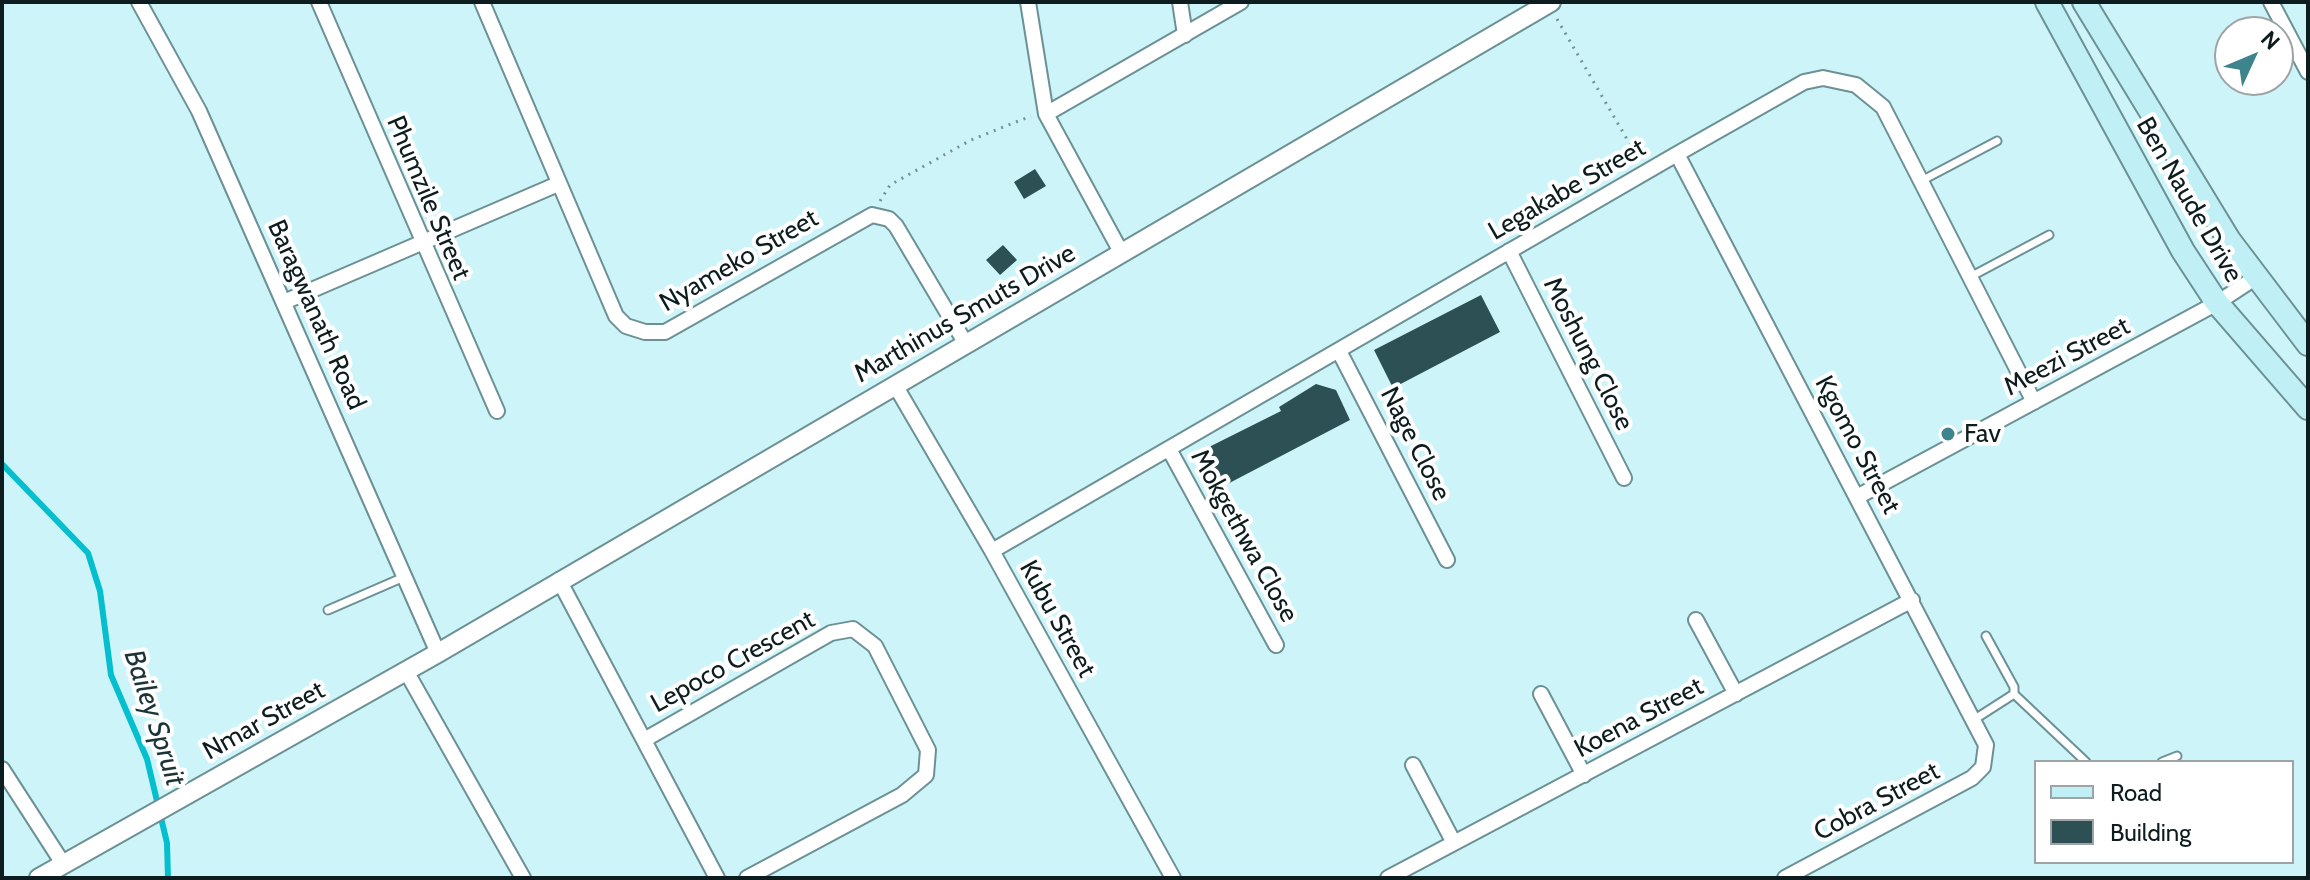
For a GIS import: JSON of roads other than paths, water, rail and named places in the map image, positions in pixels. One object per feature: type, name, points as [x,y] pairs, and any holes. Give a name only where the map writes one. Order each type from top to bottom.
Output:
[{"type":"main road","name":"Ben Naude Drive","points":[[2047,2],[2183,251],[2217,303],[2308,408]]},
{"type":"main road","name":"Ben Naude Drive","points":[[2084,2],[2255,278],[2308,344]]},
{"type":"street","name":"Baragwanath Road","points":[[139,2],[199,111],[438,653]]},
{"type":"street","name":"Phumzile Street","points":[[319,2],[420,242],[497,411]]},
{"type":"street","name":"Nyameko Street","points":[[482,2],[616,316],[631,328],[652,333],[665,332],[872,215],[889,219],[896,226],[966,344]]},
{"type":"street","points":[[1028,2],[1045,113],[1121,252]]},
{"type":"street","points":[[1180,2],[1185,35]]},
{"type":"street","points":[[1045,113],[1241,2]]},
{"type":"street","points":[[2271,2],[2308,72]]},
{"type":"street","name":"Marthinus Smuts Drive","points":[[406,671],[1550,3]]},
{"type":"street","name":"Legakabe Street","points":[[992,551],[1804,82],[1839,80],[1856,85],[1883,107],[2034,402]]},
{"type":"street","name":"Kgomo Street","points":[[1677,154],[1975,719],[1986,745],[1985,761]]},
{"type":"street","points":[[284,302],[558,184]]},
{"type":"street","name":"Moshung Close","points":[[1509,251],[1624,478]]},
{"type":"street","name":"Meezi Street","points":[[1857,497],[2217,303],[2255,278]]},
{"type":"street","name":"Nage Close","points":[[1339,351],[1447,560]]},
{"type":"street","name":"Kubu Street","points":[[895,385],[992,551],[1173,878]]},
{"type":"street","name":"Mokgethwa Close","points":[[1169,449],[1276,645]]},
{"type":"street","points":[[559,580],[717,878]]},
{"type":"street","name":"Koena Street","points":[[1388,878],[1912,600]]},
{"type":"street","points":[[1696,620],[1736,694]]},
{"type":"street","name":"Lepoco Crescent","points":[[644,740],[831,633],[853,629],[875,646],[928,750],[930,764],[926,775],[902,795],[747,878]]},
{"type":"street","points":[[406,671],[420,702],[523,878]]},
{"type":"street","name":"Nmar Street","points":[[39,878],[62,862],[406,671]]},
{"type":"street","points":[[1541,694],[1584,775]]},
{"type":"street","name":"Cobra Street","points":[[1785,878],[1963,784],[1979,773],[1985,761]]},
{"type":"street","points":[[1413,765],[1454,843]]},
{"type":"street","points":[[2,769],[62,862]]},
{"type":"lane","points":[[1921,181],[1997,141]]},
{"type":"lane","points":[[1970,277],[2049,235]]},
{"type":"lane","points":[[328,610],[404,577]]},
{"type":"lane","points":[[1986,636],[2014,687],[2014,694],[2084,760]]},
{"type":"lane","points":[[1975,719],[2014,694]]},
{"type":"lane","points":[[2167,760],[2177,756]]},
{"type":"waterway","name":"Bailey Spruit","points":[[2,464],[88,553],[100,591],[111,675],[147,759],[167,843],[168,878]]},
{"type":"place","name":"Fav","points":[[1948,434]]}]
